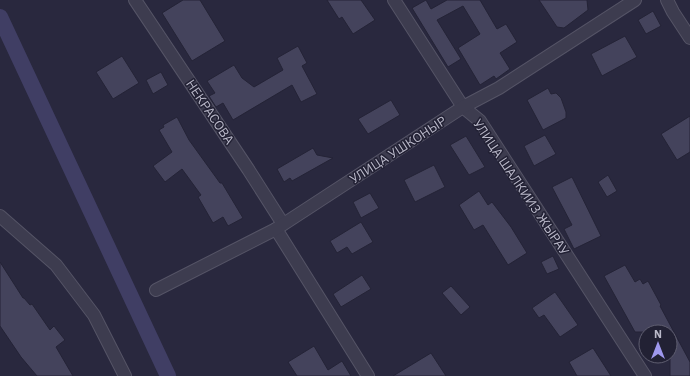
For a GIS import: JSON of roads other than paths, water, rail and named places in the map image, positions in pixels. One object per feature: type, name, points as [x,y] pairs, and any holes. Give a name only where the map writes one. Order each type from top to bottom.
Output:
[{"type":"street","name":"НЕКРАСОВА","points":[[135,0],[248,169],[280,227],[368,376]]},
{"type":"street","name":"УЛИЦА ШАЛКИИЗ ЖЫРАУ","points":[[394,0],[463,107],[480,121],[645,376]]},
{"type":"street","name":"УЛИЦА УШКОНЫР","points":[[156,290],[280,227],[463,107],[499,88],[635,0]]},
{"type":"street","points":[[667,0],[690,38]]},
{"type":"street","points":[[0,216],[56,265],[94,315],[125,376]]},
{"type":"waterway","points":[[0,17],[168,376]]}]
